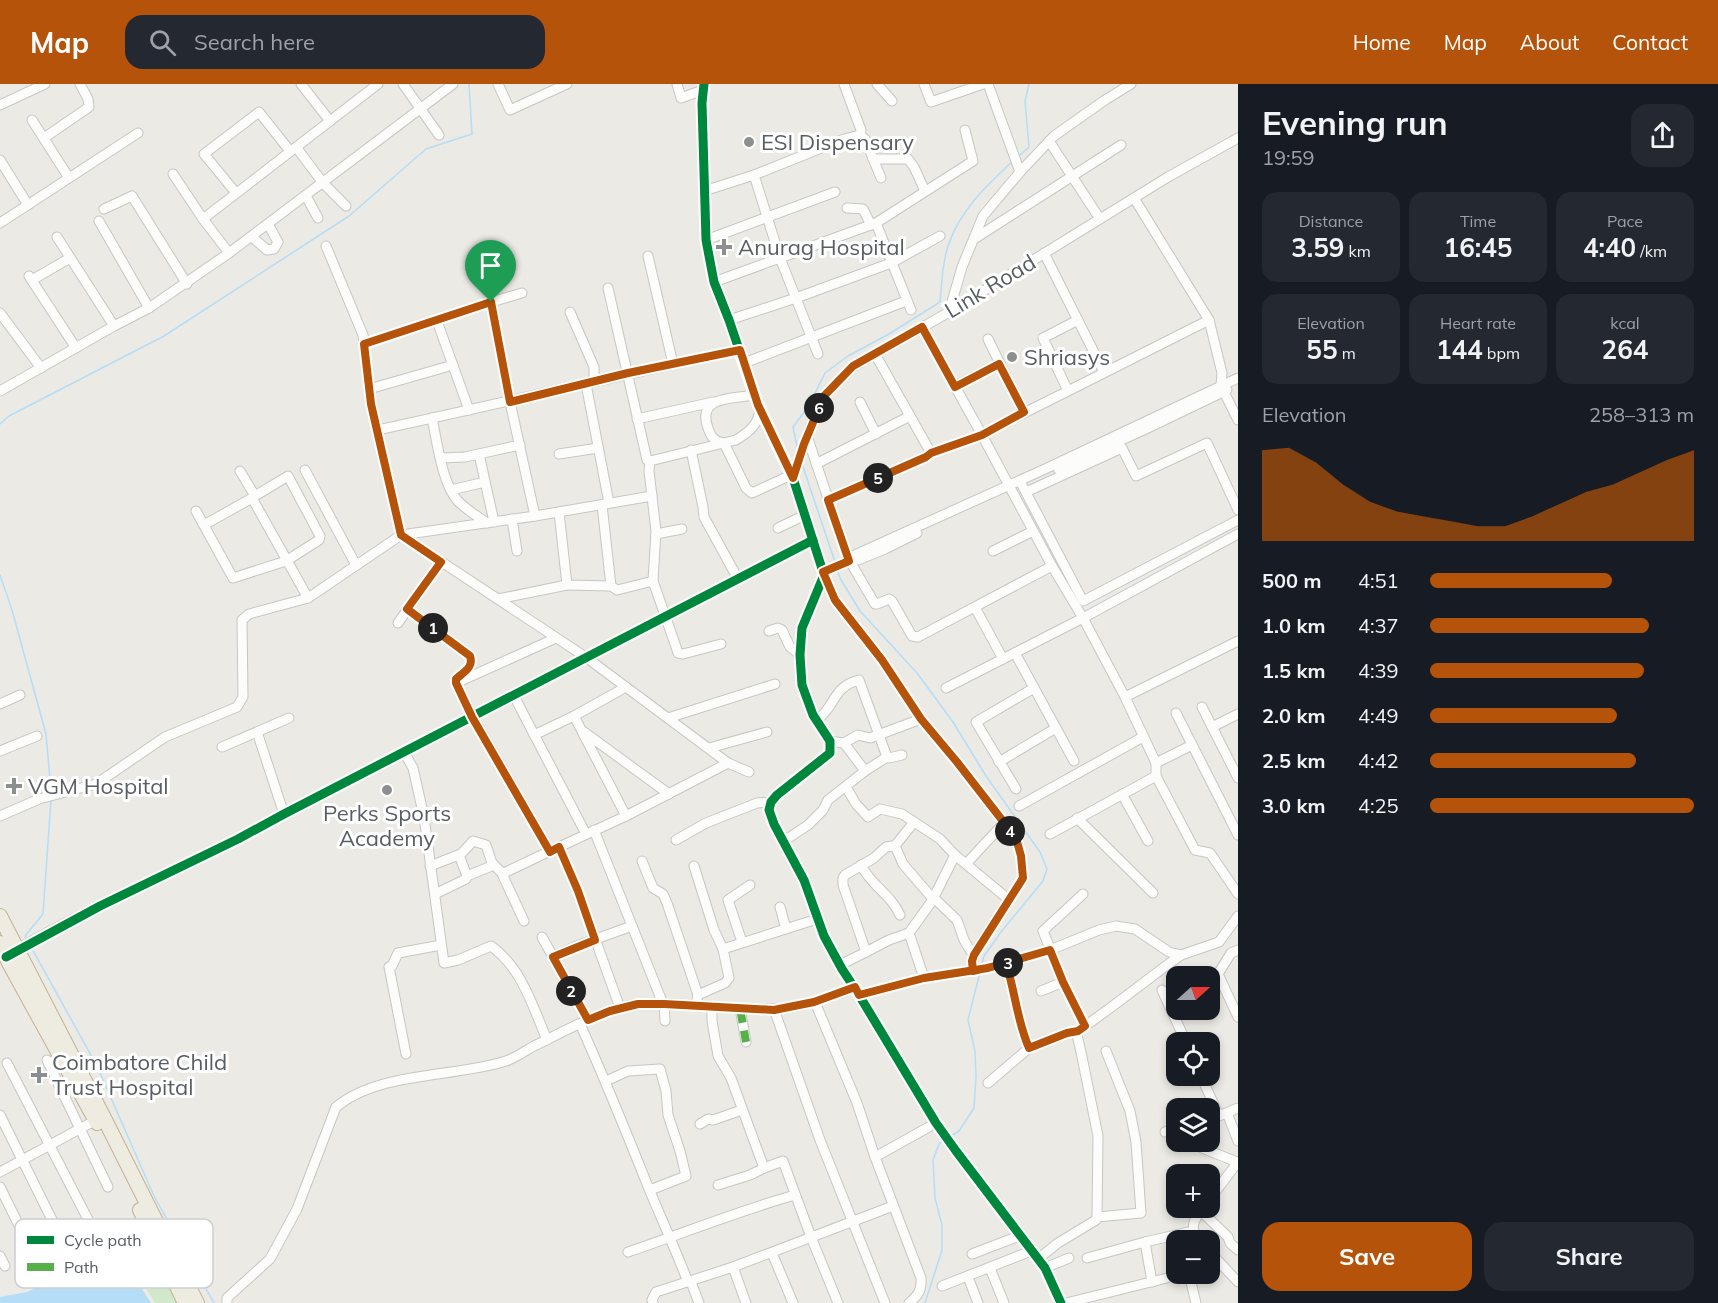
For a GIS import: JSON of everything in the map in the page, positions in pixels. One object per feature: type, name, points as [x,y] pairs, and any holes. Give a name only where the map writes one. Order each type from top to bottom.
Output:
[{"type":"highway","points":[[0,916],[20,948],[155,1219]]},
{"type":"highway","points":[[0,943],[20,948]]},
{"type":"highway","points":[[20,948],[74,1084],[96,1120],[144,1219]]},
{"type":"highway","points":[[178,1288],[185,1303]]},
{"type":"highway","points":[[189,1288],[197,1303]]},
{"type":"street","points":[[0,105],[45,84]]},
{"type":"street","points":[[44,138],[89,107],[88,99],[80,84]]},
{"type":"street","points":[[301,84],[330,122]]},
{"type":"street","points":[[403,84],[439,135]]},
{"type":"street","points":[[0,391],[149,308],[187,284],[453,84]]},
{"type":"street","points":[[498,84],[510,110],[567,84]]},
{"type":"street","points":[[677,84],[681,98],[704,87]]},
{"type":"street","points":[[844,84],[861,130],[860,135]]},
{"type":"street","points":[[877,84],[892,101]]},
{"type":"street","points":[[924,84],[931,102],[982,84]]},
{"type":"street","points":[[988,84],[1020,172]]},
{"type":"street","points":[[949,312],[962,267],[983,216],[1049,141],[1131,84]]},
{"type":"street","points":[[203,219],[375,85]]},
{"type":"street","points":[[704,87],[702,103],[706,240],[714,282],[760,410],[793,474],[824,574],[835,600],[882,660],[921,719],[1016,838],[1021,856],[1023,878],[974,955],[972,961],[975,970]]},
{"type":"street","points":[[236,193],[204,154],[259,111],[346,206]]},
{"type":"street","points":[[32,120],[69,178]]},
{"type":"street","points":[[714,282],[873,224],[973,161],[965,130]]},
{"type":"street","points":[[0,223],[138,133]]},
{"type":"street","points":[[704,191],[754,175],[844,139],[860,135]]},
{"type":"street","points":[[860,135],[865,139],[881,178]]},
{"type":"street","name":"Link Road","points":[[793,474],[824,396],[853,366],[949,312],[1168,177],[1238,138]]},
{"type":"street","points":[[1049,141],[1100,219]]},
{"type":"street","points":[[974,239],[1121,145]]},
{"type":"street","points":[[873,159],[908,159],[925,191]]},
{"type":"street","points":[[1,162],[28,205]]},
{"type":"street","points":[[173,174],[229,254]]},
{"type":"street","points":[[754,175],[780,258],[818,354]]},
{"type":"street","points":[[706,240],[834,192]]},
{"type":"street","points":[[104,209],[132,196],[187,284]]},
{"type":"street","points":[[306,196],[318,218]]},
{"type":"street","points":[[1134,198],[1209,320],[1221,373],[1222,388],[1238,420]]},
{"type":"street","points":[[744,363],[909,306],[873,224],[863,209],[847,208]]},
{"type":"street","points":[[99,221],[149,308]]},
{"type":"street","points":[[252,237],[267,250],[274,249],[278,242],[268,224]]},
{"type":"street","points":[[729,320],[796,298],[891,262],[940,236]]},
{"type":"street","points":[[57,237],[114,326]]},
{"type":"street","points":[[326,246],[363,335],[371,404],[401,535],[587,658],[728,763],[749,772]]},
{"type":"street","points":[[1044,254],[1104,372]]},
{"type":"street","points":[[648,256],[673,364]]},
{"type":"street","points":[[70,258],[30,278],[76,348]]},
{"type":"street","points":[[608,288],[637,419],[647,460],[650,461]]},
{"type":"street","points":[[364,344],[522,293]]},
{"type":"street","points":[[491,302],[535,516]]},
{"type":"street","points":[[570,312],[594,367],[590,383],[605,504],[611,586]]},
{"type":"street","points":[[0,313],[41,368]]},
{"type":"street","points":[[1068,391],[1043,338],[1078,320]]},
{"type":"street","points":[[828,500],[931,453],[982,435],[1209,320]]},
{"type":"street","points":[[437,321],[469,410]]},
{"type":"street","points":[[0,331],[9,325]]},
{"type":"street","points":[[922,327],[1125,697],[1156,763],[1156,776],[1195,850],[1210,853],[1238,894]]},
{"type":"street","points":[[988,339],[1024,412]]},
{"type":"street","points":[[378,430],[740,350]]},
{"type":"street","points":[[874,354],[931,453]]},
{"type":"street","points":[[955,387],[999,364]]},
{"type":"street","points":[[369,389],[453,365]]},
{"type":"street","points":[[1024,488],[1140,432],[1238,378]]},
{"type":"street","points":[[1061,1303],[1045,1268],[939,1127],[840,965],[824,936],[804,880],[771,817],[769,810],[771,802],[777,795],[830,753],[830,741],[813,715],[802,685],[800,655],[802,628],[824,574],[1222,388],[1238,385]]},
{"type":"street","points":[[637,419],[723,398],[754,395]]},
{"type":"street","points":[[713,402],[705,416],[707,426],[715,441],[724,443]]},
{"type":"street","points":[[860,402],[876,434]]},
{"type":"street","points":[[650,461],[736,440],[747,434],[756,424],[760,410]]},
{"type":"street","points":[[816,464],[910,416]]},
{"type":"street","points":[[432,418],[446,482],[465,508],[490,523]]},
{"type":"street","points":[[805,440],[816,464],[849,561],[875,604],[889,599],[892,601],[911,634],[916,637],[1052,566]]},
{"type":"street","points":[[724,443],[746,488],[752,493],[793,474]]},
{"type":"street","points":[[1010,488],[1024,488],[1122,448],[1136,476],[1207,443],[1238,510]]},
{"type":"street","points":[[441,458],[465,457],[520,445]]},
{"type":"street","points":[[559,454],[598,448]]},
{"type":"street","points":[[691,450],[704,517],[738,579]]},
{"type":"street","points":[[479,454],[490,523]]},
{"type":"street","points":[[650,461],[649,471],[656,534],[652,581],[678,653],[687,654],[721,644]]},
{"type":"street","points":[[305,470],[356,565]]},
{"type":"street","points":[[240,471],[286,561],[308,598]]},
{"type":"street","points":[[196,511],[232,578],[286,561],[319,540],[320,536],[288,476],[204,525]]},
{"type":"street","points":[[451,490],[485,482]]},
{"type":"street","points":[[1024,488],[1083,601],[1238,520]]},
{"type":"street","points":[[0,816],[51,795],[96,784],[165,737],[237,707],[243,697],[243,620],[249,614],[308,598],[401,535],[490,523],[652,496]]},
{"type":"street","points":[[559,512],[567,585]]},
{"type":"street","points":[[778,528],[805,515]]},
{"type":"street","points":[[512,519],[517,551]]},
{"type":"street","points":[[656,534],[682,529]]},
{"type":"street","points":[[993,551],[1033,531]]},
{"type":"street","points":[[946,688],[1083,618],[1238,534]]},
{"type":"street","points":[[20,948],[100,906],[238,840],[813,540]]},
{"type":"street","points":[[398,623],[441,562]]},
{"type":"street","points":[[498,600],[567,585],[611,586],[617,590],[652,581]]},
{"type":"street","points":[[407,609],[470,656],[471,666],[456,679],[456,683],[472,717],[555,849],[578,891],[620,1008]]},
{"type":"street","points":[[977,611],[1003,659]]},
{"type":"street","points":[[769,631],[778,628],[782,630],[790,647],[800,655]]},
{"type":"street","points":[[456,683],[556,638]]},
{"type":"street","points":[[1125,697],[1238,641]]},
{"type":"street","points":[[1016,653],[1074,761]]},
{"type":"street","points":[[816,721],[827,712],[841,688],[859,680],[887,757]]},
{"type":"street","points":[[668,718],[775,684]]},
{"type":"street","points":[[534,735],[626,687]]},
{"type":"street","points":[[1016,789],[976,722],[1034,688]]},
{"type":"street","points":[[0,704],[20,695]]},
{"type":"street","points":[[514,696],[590,832],[664,1004],[665,1021]]},
{"type":"street","points":[[1202,707],[1234,762],[1238,778]]},
{"type":"street","points":[[1176,713],[1238,835]]},
{"type":"street","points":[[1212,727],[1238,714]]},
{"type":"street","points":[[574,716],[626,816]]},
{"type":"street","points":[[222,747],[289,718]]},
{"type":"street","points":[[830,741],[844,743],[858,735],[870,738],[921,719]]},
{"type":"street","points":[[999,762],[1056,728]]},
{"type":"street","points":[[581,730],[669,794]]},
{"type":"street","points":[[257,732],[284,814]]},
{"type":"street","points":[[709,748],[767,732]]},
{"type":"street","points":[[0,751],[37,736]]},
{"type":"street","points":[[1019,806],[1143,736]]},
{"type":"street","points":[[844,743],[865,771]]},
{"type":"street","points":[[1156,763],[1192,745]]},
{"type":"street","points":[[404,752],[413,768],[424,817],[444,963],[458,960],[491,946],[501,952],[514,967],[547,1040]]},
{"type":"street","points":[[784,841],[808,825],[823,810],[828,801],[865,771],[887,757],[902,755]]},
{"type":"street","points":[[504,875],[728,763]]},
{"type":"street","points":[[1050,834],[1156,776]]},
{"type":"street","points":[[846,787],[856,804],[868,817],[880,809],[903,814],[940,839],[955,855],[1008,899]]},
{"type":"street","points":[[1122,794],[1148,841]]},
{"type":"street","points":[[676,840],[706,823],[757,803],[771,802]]},
{"type":"street","points":[[1077,818],[1153,893]]},
{"type":"street","points":[[894,847],[914,822]]},
{"type":"street","points":[[966,864],[1004,823]]},
{"type":"street","points":[[430,866],[459,855],[473,841],[486,845],[494,864],[504,875],[524,921]]},
{"type":"street","points":[[866,952],[843,885],[843,878],[874,858],[889,845],[894,847],[903,864],[933,898],[957,920],[964,940],[974,955]]},
{"type":"street","points":[[459,855],[467,876]]},
{"type":"street","points":[[840,965],[890,939],[909,933],[933,898],[955,855]]},
{"type":"street","points":[[642,861],[653,888],[663,894],[667,903],[698,995],[696,1005]]},
{"type":"street","points":[[435,894],[494,864]]},
{"type":"street","points":[[861,865],[870,880],[895,904],[900,915]]},
{"type":"street","points":[[694,866],[714,930],[723,949],[729,978],[726,983],[698,995]]},
{"type":"street","points":[[742,942],[728,900],[750,885]]},
{"type":"street","points":[[1081,1028],[1043,931],[1083,894]]},
{"type":"street","points":[[780,907],[786,929]]},
{"type":"street","points":[[988,1083],[1029,1048],[1081,1028],[1108,1011],[1135,987],[1181,955],[1219,942],[1238,916]]},
{"type":"street","points":[[723,949],[817,919]]},
{"type":"street","points":[[553,957],[632,926]]},
{"type":"street","points":[[224,1301],[270,1259],[297,1209],[336,1107],[347,1098],[380,1086],[506,1061],[584,1022],[620,1008],[638,1004],[774,1010],[857,991],[988,968],[1050,950],[1116,926],[1135,929],[1169,952],[1181,955]]},
{"type":"street","points":[[909,933],[924,978]]},
{"type":"street","points":[[542,938],[584,1022],[650,1190],[699,1303]]},
{"type":"street","points":[[406,1054],[389,967],[392,966],[398,953],[441,945]]},
{"type":"street","points":[[1238,950],[1231,953],[1218,974],[1238,1017]]},
{"type":"street","points":[[1006,963],[1023,1034],[1029,1048]]},
{"type":"street","points":[[1041,992],[1063,982]]},
{"type":"street","points":[[1162,990],[1181,1032]]},
{"type":"street","points":[[814,1002],[857,1103],[921,1278],[922,1287],[909,1303]]},
{"type":"street","points":[[712,1007],[718,1056],[731,1078],[764,1168]]},
{"type":"street","points":[[740,1008],[746,1042]]},
{"type":"street","points":[[774,1010],[852,1222],[885,1303]]},
{"type":"street","points":[[942,1286],[990,1268],[1035,1255],[1096,1220],[1098,1136],[1077,1035],[1081,1028]]},
{"type":"street","points":[[1097,1217],[1141,1213],[1136,1142],[1130,1111],[1106,1051]]},
{"type":"street","points":[[47,1060],[108,1187]]},
{"type":"street","points":[[7,1063],[88,1219]]},
{"type":"street","points":[[606,1081],[628,1071],[660,1069],[666,1091],[668,1115],[686,1176],[650,1190]]},
{"type":"street","points":[[1220,1116],[1238,1108]]},
{"type":"street","points":[[700,1124],[708,1119],[713,1120],[742,1110]]},
{"type":"street","points":[[1227,1113],[1238,1141]]},
{"type":"street","points":[[0,1115],[51,1219]]},
{"type":"street","points":[[0,1172],[96,1120]]},
{"type":"street","points":[[875,1157],[939,1127]]},
{"type":"street","points":[[1212,1152],[1238,1162],[1220,1186]]},
{"type":"street","points":[[718,1185],[783,1161],[810,1237],[838,1303]]},
{"type":"street","points":[[0,1187],[16,1219]]},
{"type":"street","points":[[628,1251],[671,1238],[750,1208],[795,1195]]},
{"type":"street","points":[[653,1303],[653,1294],[656,1292],[733,1267],[893,1206]]},
{"type":"street","points":[[1190,1230],[1196,1218]]},
{"type":"street","points":[[1210,1218],[1238,1250]]},
{"type":"street","points":[[1194,1221],[1194,1230]]},
{"type":"street","points":[[972,1254],[1019,1236]]},
{"type":"street","points":[[1087,1258],[1145,1242],[1166,1239]]},
{"type":"street","points":[[1145,1242],[1152,1282]]},
{"type":"street","points":[[772,1252],[793,1303]]},
{"type":"street","points":[[0,1256],[5,1266]]},
{"type":"street","points":[[1045,1268],[1069,1258]]},
{"type":"street","points":[[1220,1263],[1238,1282]]},
{"type":"street","points":[[733,1267],[746,1303]]},
{"type":"street","points":[[990,1268],[1004,1303]]},
{"type":"street","points":[[968,1277],[978,1303]]},
{"type":"street","points":[[1066,1303],[1166,1278]]},
{"type":"street","points":[[1191,1284],[1196,1303]]},
{"type":"green space","points":[[146,1288],[172,1288],[180,1303],[155,1303]]},
{"type":"water","points":[[35,1288],[141,1288],[151,1303],[0,1303],[0,1297],[27,1292]]},
{"type":"waterway","points":[[0,424],[9,416],[164,336],[349,216],[426,149],[472,134],[469,84]]},
{"type":"waterway","points":[[1019,156],[1029,147],[1025,101],[1029,84]]},
{"type":"waterway","points":[[798,451],[793,427],[808,407],[825,373],[848,356],[940,302],[942,274],[948,246],[959,221],[975,199],[1013,161]]},
{"type":"waterway","points":[[802,464],[835,562]]},
{"type":"waterway","points":[[837,570],[860,611],[917,673],[953,722],[986,776],[1040,852],[1047,869],[1043,881],[1001,932],[984,956],[982,965]]},
{"type":"waterway","points":[[0,575],[12,610],[46,734],[51,791]]},
{"type":"waterway","points":[[27,940],[25,936],[43,914],[51,799]]},
{"type":"waterway","points":[[31,947],[97,1066],[154,1196],[167,1219]]},
{"type":"waterway","points":[[951,1136],[959,1131],[974,1108],[975,1051],[968,1020],[980,972]]},
{"type":"waterway","points":[[925,1303],[942,1250],[942,1225],[935,1198],[933,1160],[939,1144],[945,1140]]},
{"type":"waterway","points":[[206,1288],[214,1303]]},
{"type":"marked path","points":[[740,1008],[746,1042]]},
{"type":"cycle path","points":[[704,84],[702,103],[706,240],[714,282],[758,405],[793,478],[824,575],[802,628],[800,655],[802,685],[813,715],[830,741],[830,753],[777,795],[771,802],[769,810],[804,880],[824,936],[842,969],[936,1123],[1045,1268],[1061,1303]]},
{"type":"cycle path","points":[[6,957],[100,906],[238,839],[813,540]]},
{"type":"place","name":"ESI Dispensary","points":[[749,142]]},
{"type":"place","name":"Anurag Hospital","points":[[724,247]]},
{"type":"place","name":"Shriasys","points":[[1012,357]]},
{"type":"place","name":"VGM Hospital","points":[[14,786]]},
{"type":"place","name":"Perks Sports Academy","points":[[387,790]]},
{"type":"place","name":"Coimbatore Child Trust Hospital","points":[[39,1075]]},
{"type":"route","points":[[491,302],[364,344],[371,404],[401,535],[441,562],[407,609],[470,656],[471,666],[456,679],[456,683],[472,717],[550,852],[559,847],[578,891],[595,940],[553,957],[588,1020],[610,1011],[638,1004],[774,1010],[814,1002],[855,987],[859,995],[924,978],[973,971],[988,968],[1050,950],[1085,1026],[1078,1031],[1029,1048],[1023,1034],[1006,963],[988,968],[978,970],[973,971],[974,955],[1023,878],[1021,856],[1016,838],[921,719],[882,660],[835,600],[823,572],[849,561],[828,500],[931,453],[982,435],[1024,412],[999,364],[955,387],[922,327],[853,366],[824,396],[793,478],[758,405],[740,350],[628,373],[510,402],[491,302]]}]
